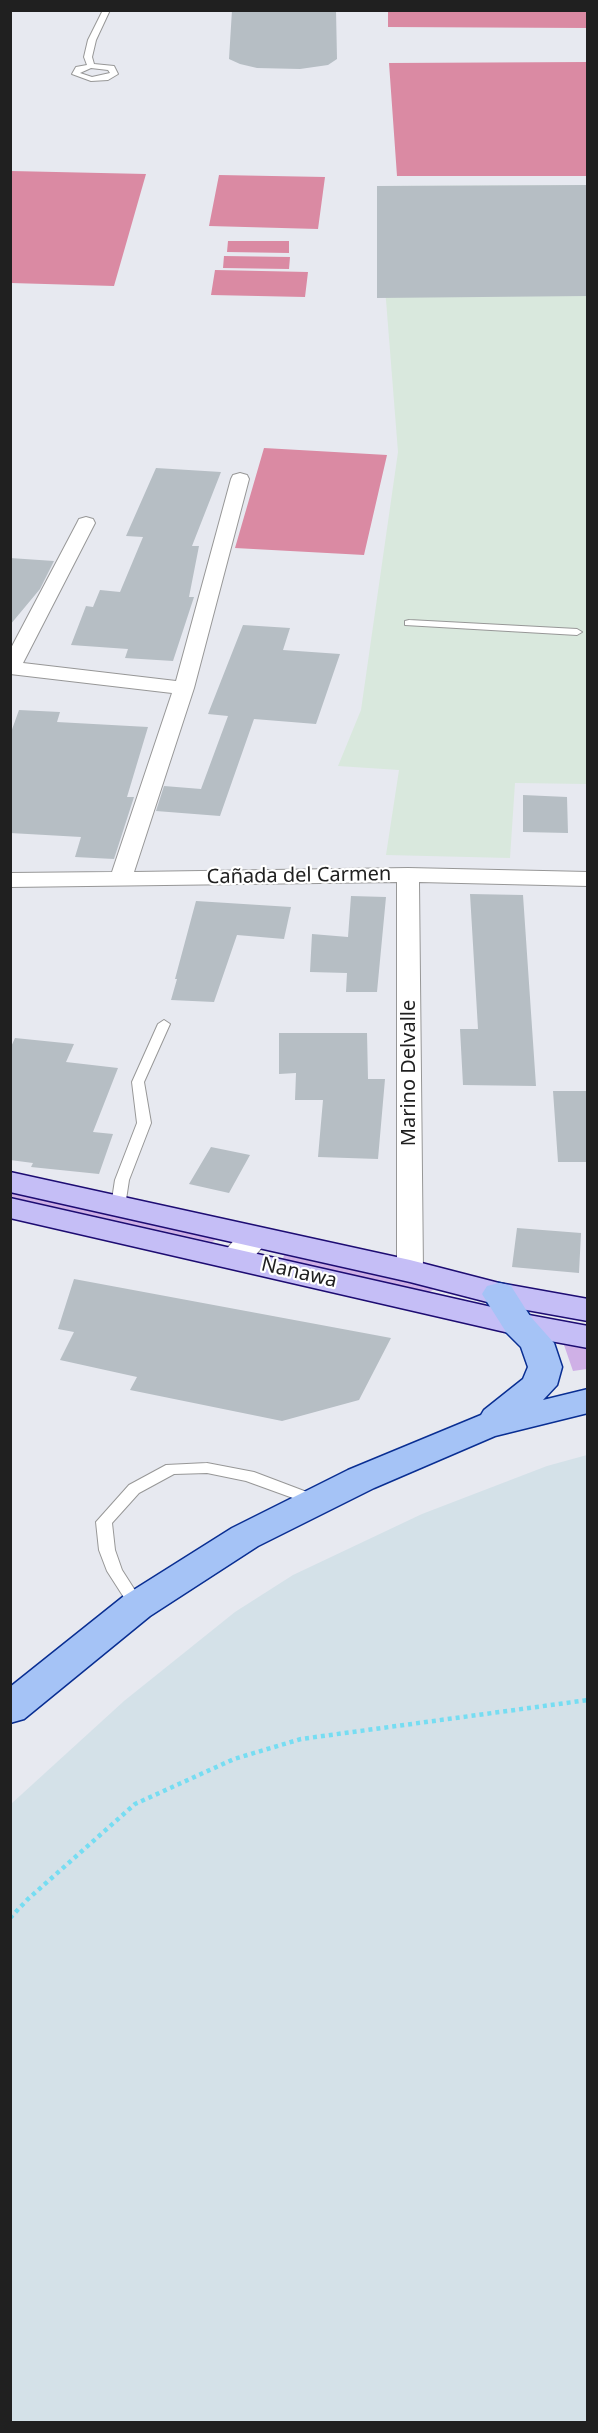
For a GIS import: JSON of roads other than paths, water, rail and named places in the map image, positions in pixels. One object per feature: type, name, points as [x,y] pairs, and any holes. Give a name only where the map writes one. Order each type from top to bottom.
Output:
[{"type":"main road","name":"Nanawa","points":[[10,1182],[118,1206],[245,1248],[518,1324],[588,1337]]},
{"type":"main road","name":"Nanawa","points":[[10,1208],[245,1248],[410,1271],[499,1294],[588,1310]]},
{"type":"main road","points":[[485,1426],[539,1385],[545,1367],[537,1343],[518,1324],[499,1294]]},
{"type":"main road","points":[[10,1709],[137,1606],[245,1537],[361,1479],[485,1426],[588,1401]]},
{"type":"street","points":[[121,878],[184,688],[240,479]]},
{"type":"street","points":[[86,523],[11,668],[184,688]]},
{"type":"street","name":"Cañada del Carmen","points":[[10,880],[408,875],[588,879]]},
{"type":"street","name":"Marino Delvalle","points":[[408,875],[410,1271]]},
{"type":"lane","points":[[91,66],[88,57],[92,40],[107,10]]},
{"type":"lane","points":[[409,623],[577,632]]},
{"type":"lane","points":[[118,1206],[122,1180],[144,1124],[138,1082],[164,1024]]},
{"type":"lane","points":[[137,1606],[115,1571],[107,1550],[104,1522],[134,1489],[171,1469],[207,1468],[249,1476],[315,1502]]}]
